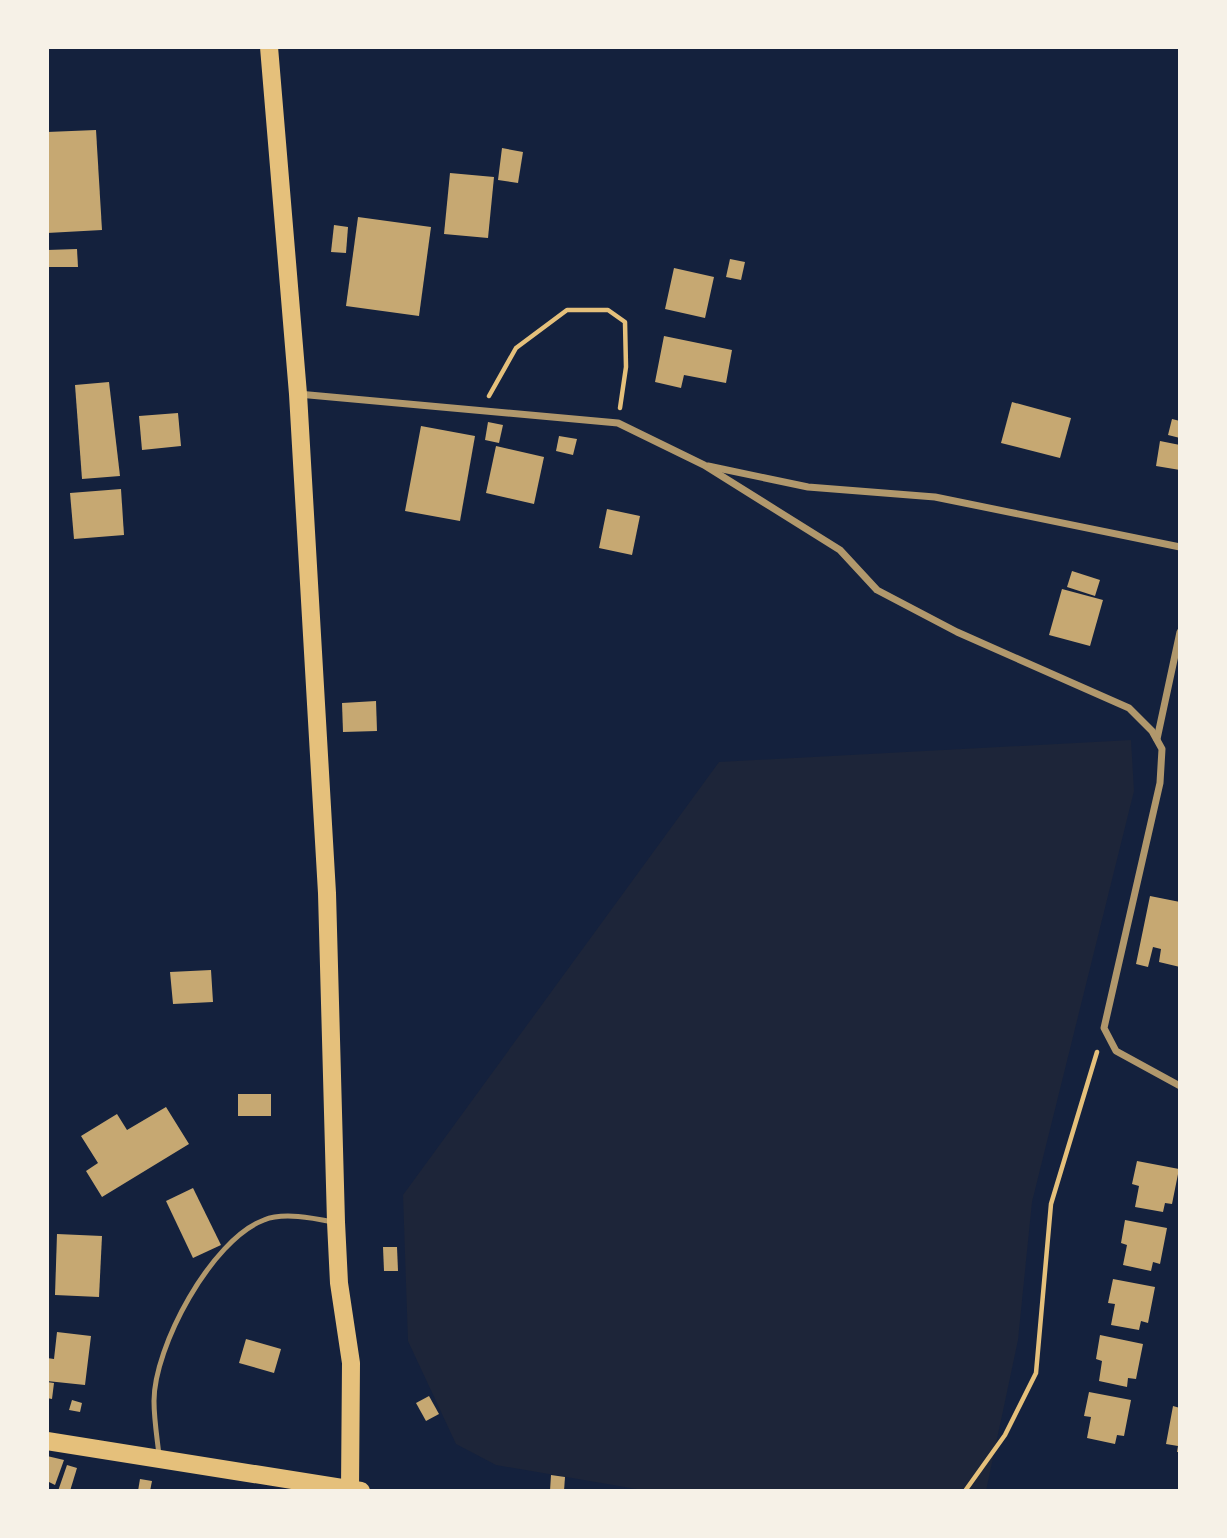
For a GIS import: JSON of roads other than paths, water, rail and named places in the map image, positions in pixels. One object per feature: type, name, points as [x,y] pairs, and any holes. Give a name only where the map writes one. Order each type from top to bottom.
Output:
[{"type":"main road","points":[[47,1441],[356,1490],[351,1363],[339,1283],[327,893],[298,394],[269,47]]},
{"type":"street","points":[[298,394],[618,423],[704,465],[840,551],[877,590],[957,632],[1129,708],[1162,749],[1160,783],[1104,1028],[1116,1051],[1180,1086]]},
{"type":"street","points":[[704,465],[808,487],[935,497],[1180,547]]},
{"type":"street","points":[[1157,740],[1180,632]]},
{"type":"lane","points":[[159,1458],[153,1399],[167,1340],[182,1308],[208,1269],[236,1238],[264,1219],[305,1217],[336,1222]]}]
